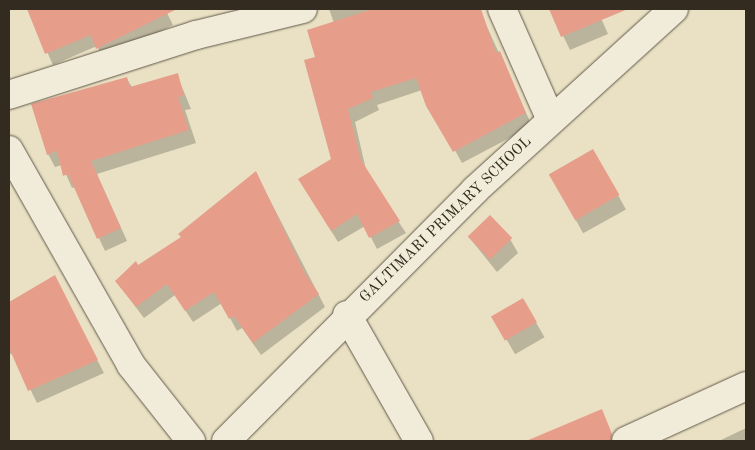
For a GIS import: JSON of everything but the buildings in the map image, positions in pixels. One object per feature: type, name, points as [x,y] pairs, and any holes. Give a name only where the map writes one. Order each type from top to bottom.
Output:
[{"type":"street","points":[[9,95],[196,35],[303,9]]},
{"type":"street","points":[[502,9],[552,120]]},
{"type":"street","name":"GALTIMARI PRIMARY SCHOOL","points":[[226,441],[347,315],[552,120],[674,9]]},
{"type":"street","points":[[9,150],[131,365],[191,441]]},
{"type":"street","points":[[347,315],[419,441]]},
{"type":"street","points":[[626,441],[746,386]]}]
